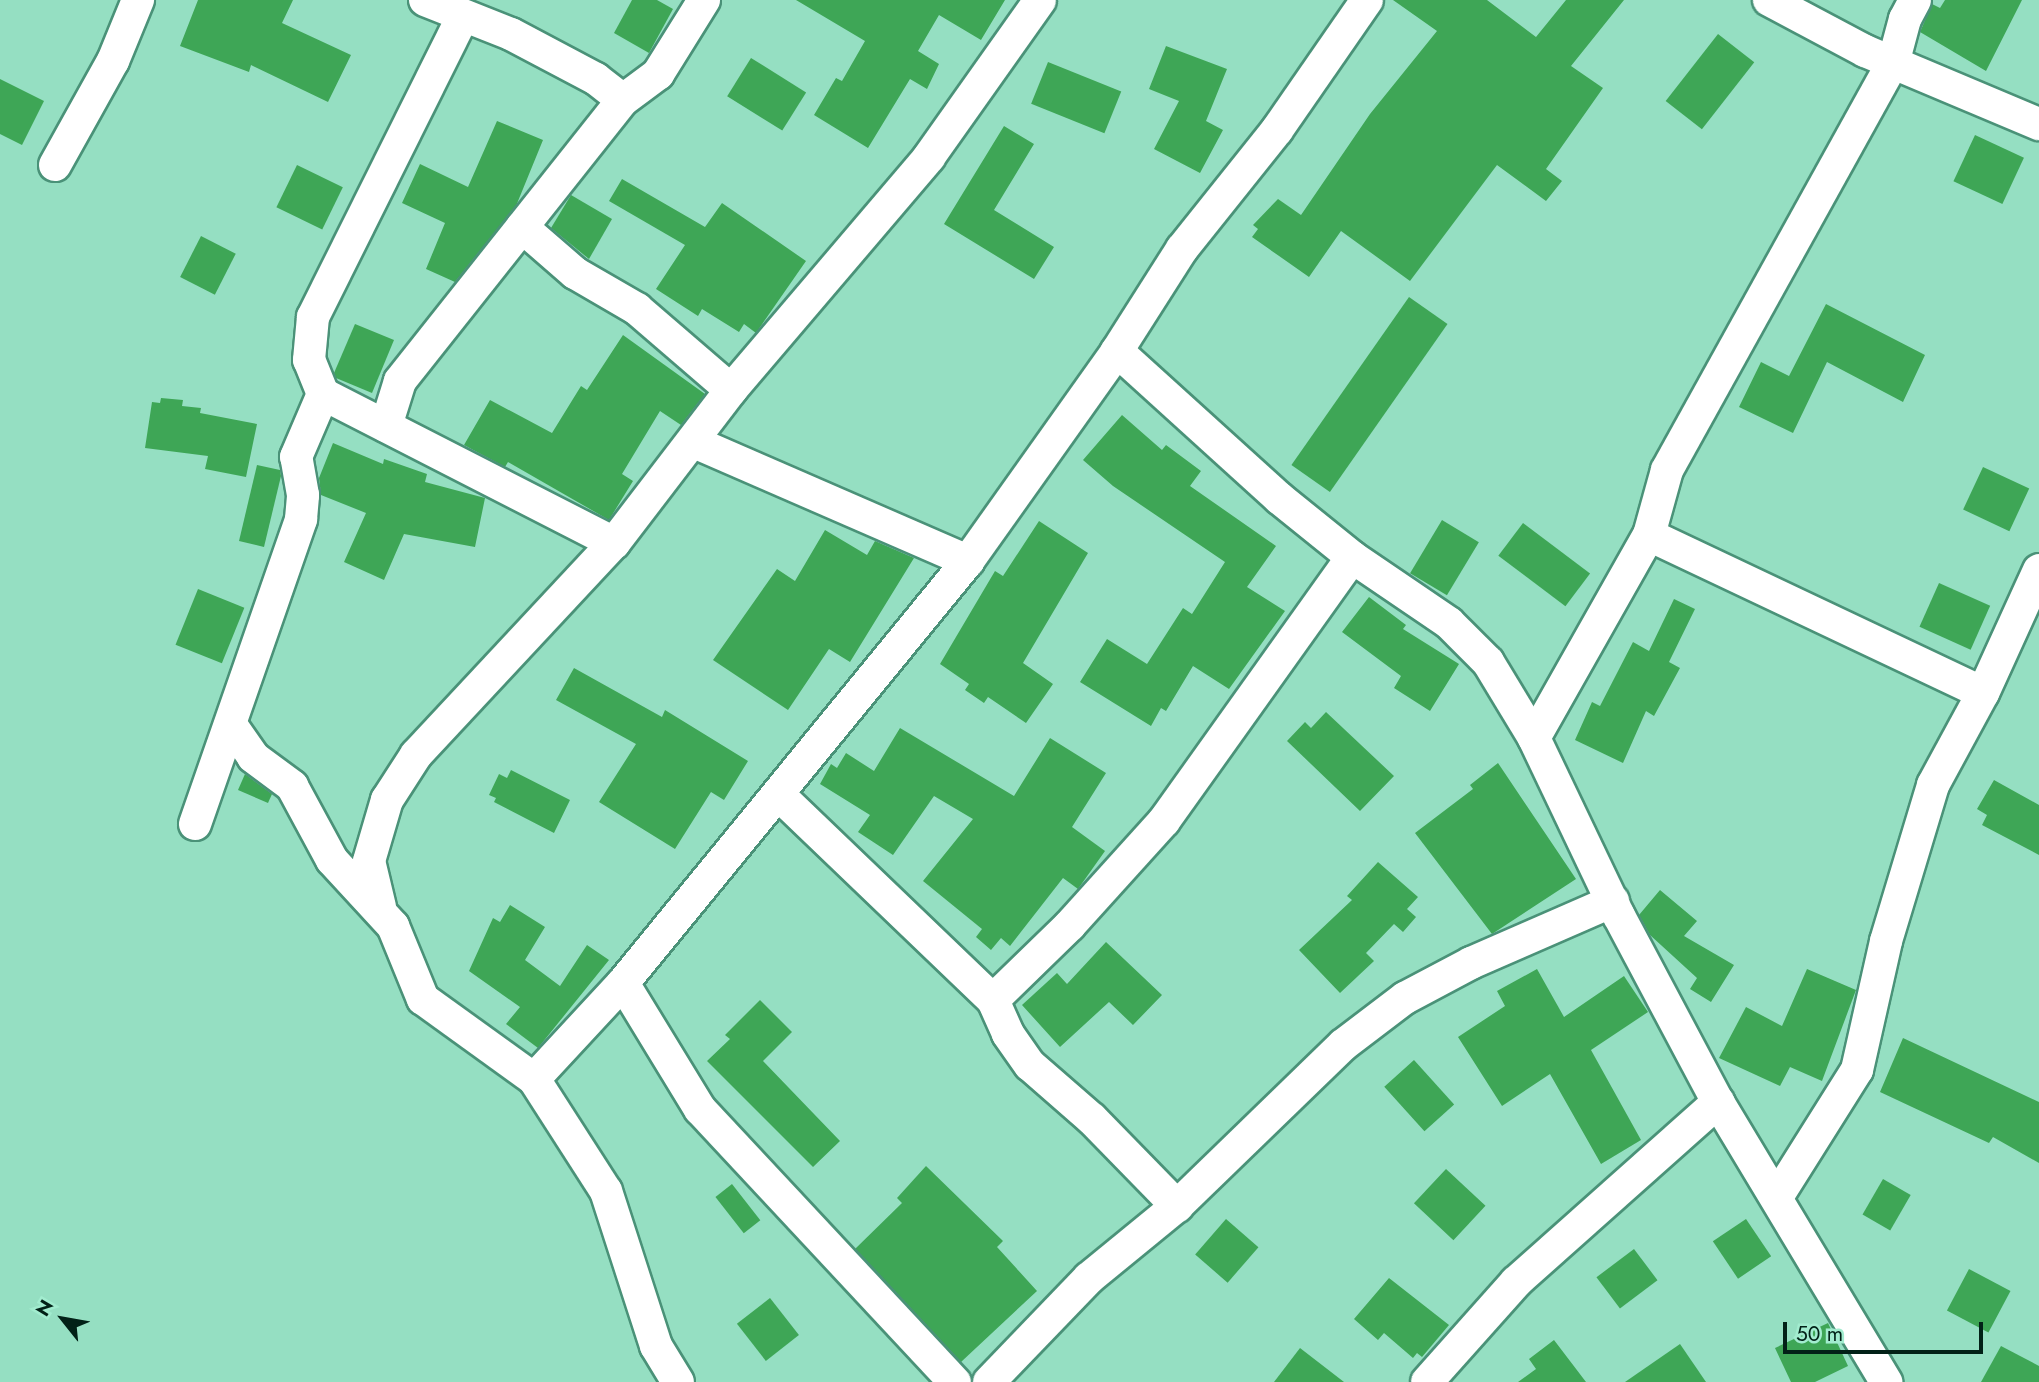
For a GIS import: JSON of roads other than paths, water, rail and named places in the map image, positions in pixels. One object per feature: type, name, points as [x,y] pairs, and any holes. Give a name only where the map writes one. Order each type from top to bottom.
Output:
[{"type":"street","points":[[55,164],[113,61],[138,0]]},
{"type":"street","points":[[425,0],[462,18],[511,34],[596,79],[624,100]]},
{"type":"street","points":[[386,425],[400,381],[624,100],[658,74],[704,0]]},
{"type":"street","points":[[380,907],[369,860],[387,800],[416,755],[614,543],[694,442],[731,390],[929,157],[1040,0]]},
{"type":"street","points":[[534,1079],[623,983],[968,561],[1116,351],[1182,249],[1277,130],[1367,0]]},
{"type":"street","points":[[1769,0],[1865,51],[1894,60],[2039,124]]},
{"type":"street","points":[[1534,738],[1649,535],[1667,470],[1894,60],[1905,19],[1915,0]]},
{"type":"street","points":[[462,18],[313,317],[309,360],[323,394],[614,543]]},
{"type":"street","points":[[522,227],[575,273],[637,309],[731,390]]},
{"type":"street","points":[[1116,351],[1279,498],[1352,557],[1449,623],[1488,662],[1534,738],[1612,901],[1718,1102],[1777,1197],[1881,1380]]},
{"type":"street","points":[[195,824],[301,519],[303,495],[296,457],[323,394]]},
{"type":"street","points":[[694,442],[968,561]]},
{"type":"street","points":[[1649,535],[1983,693]]},
{"type":"street","points":[[993,1000],[1070,925],[1164,821],[1352,557]]},
{"type":"street","points":[[1777,1197],[1857,1070],[1886,940],[1933,785],[1983,693],[2039,570]]},
{"type":"street","points":[[231,725],[253,757],[292,786],[332,860],[380,907],[393,926],[423,999],[534,1079],[606,1191],[656,1346],[678,1382]]},
{"type":"street","points":[[778,794],[993,1000],[1008,1034],[1030,1065],[1093,1119],[1177,1206]]},
{"type":"street","points":[[989,1382],[1089,1278],[1177,1206],[1343,1045],[1405,998],[1612,901]]},
{"type":"street","points":[[623,983],[700,1109],[955,1382]]},
{"type":"street","points":[[1427,1382],[1516,1282],[1718,1102]]}]
